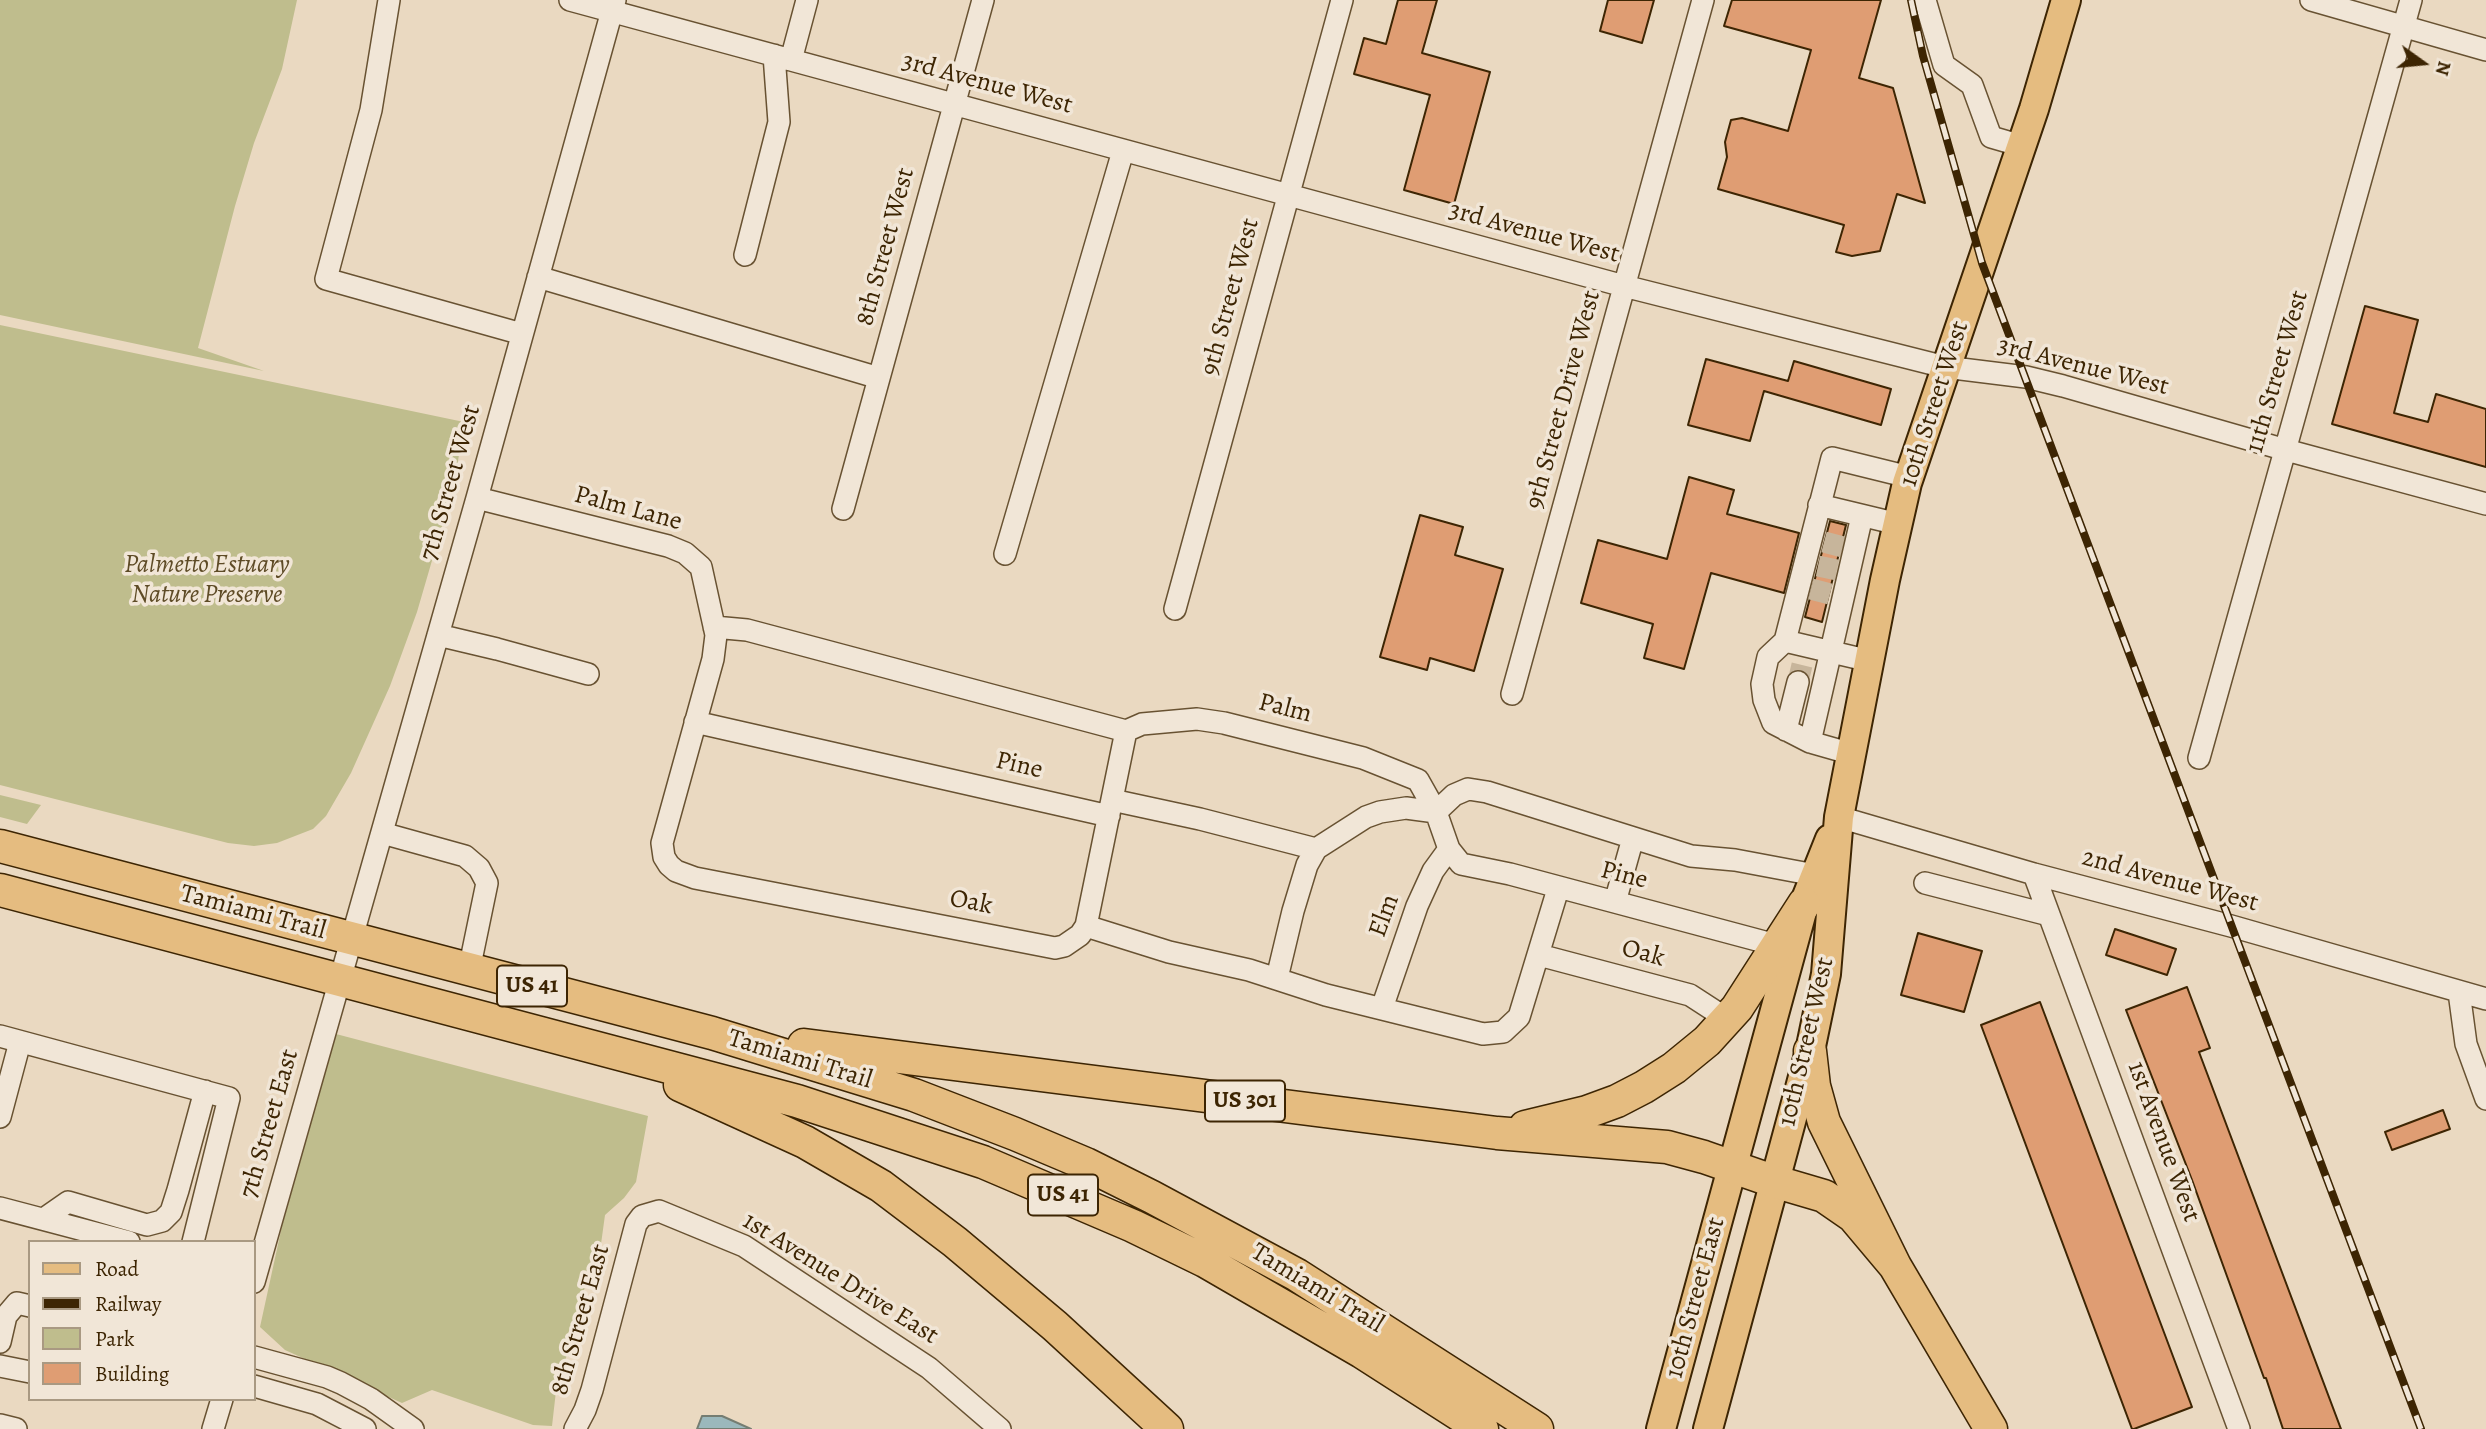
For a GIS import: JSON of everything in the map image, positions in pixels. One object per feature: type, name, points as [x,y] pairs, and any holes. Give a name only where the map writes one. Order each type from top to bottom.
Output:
[{"type":"highway","name":"Tamiami Trail","points":[[0,846],[712,1033],[914,1095],[1086,1164],[1230,1237],[1297,1275],[1537,1429]]},
{"type":"highway","points":[[1497,1133],[1587,1112],[1617,1101],[1674,1068],[1707,1041],[1785,948],[1809,889]]},
{"type":"highway","name":"Tamiami Trail","points":[[0,890],[797,1101],[983,1162],[1205,1261],[1362,1352],[1482,1429]]},
{"type":"highway","name":"US 301","points":[[712,1033],[1497,1133],[1667,1147],[1773,1181]]},
{"type":"highway","points":[[605,1050],[805,1142],[881,1186],[955,1242],[1055,1325],[1167,1429]]},
{"type":"highway","points":[[1810,1051],[1814,1086],[1824,1122],[1895,1266],[1991,1429]]},
{"type":"highway","points":[[1773,1181],[1824,1196],[1853,1216],[1895,1266]]},
{"type":"main road","name":"10th Street West","points":[[1773,1181],[1810,1051],[1826,974],[1839,817],[1909,477],[2022,146],[2066,0]]},
{"type":"main road","name":"10th Street West","points":[[1809,889],[1839,817]]},
{"type":"main road","name":"10th Street West","points":[[1732,1166],[1785,948]]},
{"type":"main road","name":"10th Street East","points":[[1661,1429],[1732,1166]]},
{"type":"main road","name":"10th Street East","points":[[1708,1429],[1773,1181]]},
{"type":"street","points":[[389,0],[371,110],[326,279],[522,334]]},
{"type":"street","name":"3rd Avenue West","points":[[570,0],[614,6],[782,57],[1624,286],[1945,367],[2026,377],[2063,386],[2486,504]]},
{"type":"street","points":[[745,255],[779,122],[782,57],[807,0]]},
{"type":"street","name":"8th Street West","points":[[843,509],[983,0]]},
{"type":"street","name":"9th Street West","points":[[1175,609],[1342,0]]},
{"type":"street","name":"9th Street Drive West","points":[[1512,694],[1703,0]]},
{"type":"street","points":[[1925,0],[1944,65],[1972,85],[1991,137],[2022,146]]},
{"type":"street","points":[[2311,0],[2486,50]]},
{"type":"street","name":"11th Street West","points":[[2199,758],[2411,0]]},
{"type":"street","name":"7th Street West","points":[[340,981],[614,6]]},
{"type":"street","points":[[1005,554],[1124,150]]},
{"type":"street","points":[[538,277],[879,378]]},
{"type":"street","points":[[1810,742],[1831,652],[1821,592],[1833,545],[1819,505],[1832,458],[1909,477]]},
{"type":"street","name":"Palm Lane","points":[[477,498],[668,546],[685,553],[701,567],[716,635],[713,659],[662,843]]},
{"type":"street","points":[[1819,505],[1898,524]]},
{"type":"street","points":[[1852,754],[1810,742],[1773,723],[1764,700],[1762,684],[1768,657],[1785,641],[1821,592],[1833,545],[1862,516]]},
{"type":"street","name":"Palm","points":[[714,627],[747,630],[1126,731],[1142,724],[1196,719],[1363,758],[1418,780],[1436,812],[1449,849]]},
{"type":"street","points":[[438,635],[589,674]]},
{"type":"street","points":[[1785,641],[1803,664]]},
{"type":"street","points":[[1803,664],[1831,652],[1870,661]]},
{"type":"street","points":[[1786,730],[1803,664]]},
{"type":"street","name":"Pine","points":[[695,722],[1111,808],[1200,819],[1316,849]]},
{"type":"street","points":[[1126,731],[1086,926],[1169,952],[1277,978],[1326,995],[1483,1034],[1503,1032],[1518,1017],[1558,888]]},
{"type":"street","points":[[1277,978],[1293,911],[1307,865],[1316,849],[1366,817],[1406,808],[1436,812],[1454,795],[1468,789],[1691,856],[1735,860],[1809,889]]},
{"type":"street","name":"2nd Avenue West","points":[[1839,817],[2459,992],[2485,993]]},
{"type":"street","points":[[382,833],[465,856],[479,868],[487,883],[470,970]]},
{"type":"street","points":[[1615,902],[1633,838]]},
{"type":"street","name":"Oak","points":[[662,843],[664,857],[676,871],[706,880],[1055,948],[1072,942],[1086,926]]},
{"type":"street","name":"Pine","points":[[1449,849],[1461,864],[1510,874],[1785,948]]},
{"type":"street","name":"Elm","points":[[1382,1008],[1417,906],[1433,871],[1449,849]]},
{"type":"street","name":"1st Avenue West","points":[[2034,874],[2239,1429]]},
{"type":"street","points":[[1925,883],[2049,915]]},
{"type":"street","name":"Oak","points":[[1539,955],[1690,995],[1727,1018]]},
{"type":"street","name":"7th Street East","points":[[256,1272],[340,981]]},
{"type":"street","points":[[2459,992],[2466,1044],[2486,1099]]},
{"type":"street","points":[[0,1117],[10,1039],[229,1098],[194,1240]]},
{"type":"street","points":[[45,1218],[68,1202],[146,1225],[162,1221],[171,1212],[205,1091]]},
{"type":"street","points":[[0,1208],[122,1240]]},
{"type":"street","name":"1st Avenue Drive East","points":[[636,1224],[642,1216],[659,1211],[744,1246],[929,1368],[1000,1429]]},
{"type":"street","name":"8th Street East","points":[[575,1429],[592,1390],[636,1224]]},
{"type":"street","points":[[0,1342],[6,1317],[17,1303],[28,1306]]},
{"type":"street","points":[[256,1358],[327,1377],[371,1399],[406,1427]]},
{"type":"street","points":[[0,1366],[28,1372]]},
{"type":"street","points":[[317,1404],[327,1377]]},
{"type":"street","points":[[256,1387],[317,1404],[365,1429]]},
{"type":"street","points":[[213,1429],[221,1401]]},
{"type":"street","points":[[0,1425],[16,1429]]},
{"type":"green space","points":[[0,0],[297,0],[282,69],[254,143],[235,206],[198,348],[264,371],[0,315]]},
{"type":"green space","name":"Palmetto Estuary Nature Preserve","points":[[0,325],[464,422],[447,509],[417,612],[390,686],[351,773],[326,816],[313,829],[277,843],[254,846],[228,843],[0,785]]},
{"type":"green space","points":[[0,795],[41,805],[27,824],[0,817]]},
{"type":"green space","points":[[336,1034],[648,1116],[636,1182],[624,1198],[605,1215],[601,1244],[589,1266],[579,1315],[556,1391],[552,1426],[533,1425],[432,1390],[402,1403],[285,1350],[260,1327],[282,1226]]},
{"type":"water","points":[[702,1416],[722,1416],[751,1429],[697,1429]]},
{"type":"building","points":[[1398,0],[1437,0],[1422,53],[1490,72],[1454,204],[1404,190],[1430,95],[1354,74],[1364,38],[1386,44]]},
{"type":"building","points":[[1608,0],[1654,0],[1642,43],[1600,31]]},
{"type":"building","points":[[1732,0],[1881,0],[1859,78],[1893,88],[1925,203],[1897,194],[1880,251],[1852,256],[1836,252],[1844,225],[1718,189],[1727,157],[1725,142],[1731,120],[1742,118],[1788,131],[1811,50],[1724,26]]},
{"type":"building","points":[[2365,306],[2418,320],[2394,413],[2428,422],[2436,394],[2486,409],[2486,467],[2332,424]]},
{"type":"building","points":[[1706,359],[1788,381],[1794,361],[1891,389],[1881,425],[1764,391],[1750,441],[1688,425]]},
{"type":"building","points":[[1689,477],[1734,490],[1727,514],[1799,533],[1784,593],[1711,573],[1684,669],[1644,658],[1653,624],[1581,603],[1598,540],[1667,559]]},
{"type":"building","points":[[1420,515],[1463,527],[1455,555],[1503,569],[1474,671],[1430,658],[1427,670],[1380,657]]},
{"type":"building","points":[[1830,521],[1846,525],[1822,622],[1805,617]]},
{"type":"building","points":[[2115,929],[2176,949],[2167,975],[2106,955]]},
{"type":"building","points":[[1918,933],[1982,951],[1964,1012],[1901,995]]},
{"type":"building","points":[[2187,987],[2210,1048],[2199,1052],[2341,1429],[2283,1429],[2192,1180],[2126,1010]]},
{"type":"building","points":[[2040,1002],[2192,1407],[2134,1429],[1981,1025]]},
{"type":"building","points":[[2443,1110],[2450,1129],[2392,1150],[2385,1132]]},
{"type":"tunnel","points":[[1824,542],[1843,547]]},
{"type":"tunnel","points":[[1818,566],[1837,570]]},
{"type":"tunnel","points":[[1811,589],[1830,594]]},
{"type":"tunnel","points":[[1798,682],[1802,665]]},
{"type":"railway","points":[[1911,0],[1923,56],[1982,263],[2421,1429]]}]
